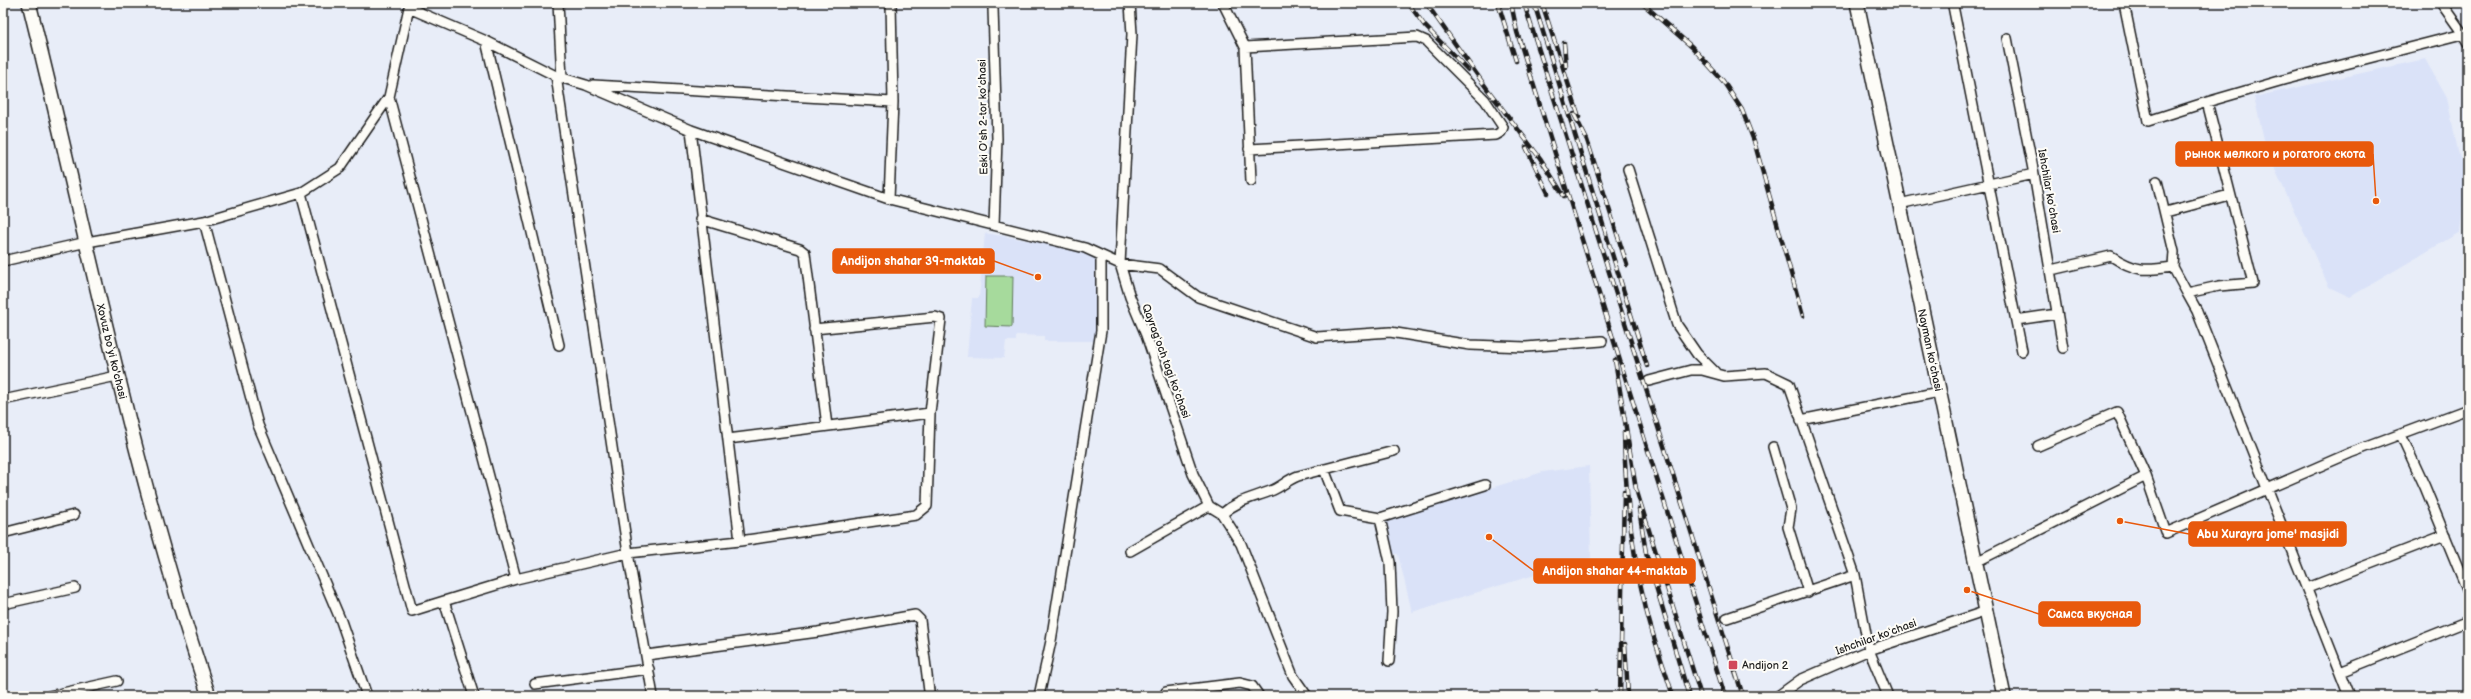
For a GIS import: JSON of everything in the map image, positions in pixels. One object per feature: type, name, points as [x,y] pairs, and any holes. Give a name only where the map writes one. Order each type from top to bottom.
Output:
[{"type":"main road","name":"Xovuz bo‘yi ko'chasi","points":[[29,3],[87,242],[117,376],[189,639],[209,696]]},
{"type":"main road","name":"Nayman koʻchasi","points":[[1857,3],[2004,696]]},
{"type":"street","points":[[558,3],[559,77],[628,553],[654,696]]},
{"type":"street","points":[[888,199],[893,102],[891,3]]},
{"type":"street","name":"Qayragʻoch tagi koʻchasi","points":[[1130,3],[1132,34],[1120,264],[1130,297],[1146,335],[1186,454],[1209,506]]},
{"type":"street","points":[[1223,3],[1245,47],[1251,181]]},
{"type":"street","points":[[2124,3],[2148,121],[2283,80],[2466,38],[2441,3]]},
{"type":"street","points":[[3,261],[87,242],[204,221],[301,193],[340,168],[389,97],[409,6],[486,41],[559,77],[586,85],[691,130],[888,199],[1085,248],[1101,257],[1120,264],[1160,269],[1198,297],[1317,337],[1390,332],[1470,345],[1526,347],[1602,342]]},
{"type":"street","points":[[1953,6],[2022,351]]},
{"type":"street","name":"Eski Oʻsh 2-tor koʻchasi","points":[[993,8],[997,139],[994,225]]},
{"type":"street","points":[[1245,47],[1417,37],[1426,41],[1485,100],[1503,127],[1501,132],[1496,135],[1249,149]]},
{"type":"street","name":"Ishchilar koʻchasi","points":[[2007,38],[2034,174],[2056,314],[2063,348]]},
{"type":"street","points":[[486,41],[559,345]]},
{"type":"street","points":[[586,85],[893,102]]},
{"type":"street","points":[[389,97],[516,579]]},
{"type":"street","points":[[2187,293],[2219,286],[2253,283],[2229,195],[2207,102]]},
{"type":"street","points":[[691,130],[700,219],[740,540]]},
{"type":"street","points":[[1628,169],[1678,325],[1697,354],[1715,372]]},
{"type":"street","points":[[1899,204],[2034,174]]},
{"type":"street","points":[[2157,182],[2166,212],[2174,252],[2173,267],[2197,311],[2349,696]]},
{"type":"street","points":[[301,193],[412,611],[516,579],[628,553],[740,540],[921,513],[927,506],[930,413],[942,319],[935,317],[814,329]]},
{"type":"street","points":[[2166,212],[2229,195]]},
{"type":"street","points":[[700,219],[800,249],[805,254],[827,426]]},
{"type":"street","points":[[204,221],[258,425],[341,621],[367,696]]},
{"type":"street","points":[[2050,270],[2111,256],[2123,264],[2145,271],[2173,267]]},
{"type":"street","points":[[1039,696],[1051,641],[1101,331],[1101,257]]},
{"type":"street","points":[[2016,320],[2056,314]]},
{"type":"street","points":[[1649,381],[1691,370],[1715,372],[1724,376],[1766,373],[1789,384],[1855,575],[1869,650],[1888,696]]},
{"type":"street","points":[[3,400],[117,376]]},
{"type":"street","points":[[1801,420],[1939,392]]},
{"type":"street","points":[[2038,446],[2117,412],[2146,476],[2166,533],[2266,488],[2468,409]]},
{"type":"street","points":[[728,439],[930,413]]},
{"type":"street","points":[[2401,435],[2445,535],[2468,592]]},
{"type":"street","points":[[1772,447],[1791,509],[1788,527],[1808,592]]},
{"type":"street","points":[[1222,514],[1236,502],[1275,490],[1289,479],[1394,452]]},
{"type":"street","points":[[1324,469],[1340,511],[1380,518],[1485,485]]},
{"type":"street","points":[[1976,562],[2146,476]]},
{"type":"street","points":[[1130,551],[1209,506],[1222,514],[1241,544],[1293,676],[1307,696]]},
{"type":"street","points":[[3,533],[74,515]]},
{"type":"street","points":[[1380,518],[1390,562],[1392,612],[1389,661]]},
{"type":"street","points":[[2310,587],[2445,535]]},
{"type":"street","points":[[1727,618],[1855,575]]},
{"type":"street","points":[[3,604],[75,588]]},
{"type":"street","points":[[444,601],[474,696]]},
{"type":"street","name":"Ishchilar koʻchasi","points":[[1778,696],[1800,680],[1869,650],[1987,611]]},
{"type":"street","points":[[647,655],[818,632],[915,615],[920,620],[929,691]]},
{"type":"street","points":[[2340,672],[2468,621]]},
{"type":"street","points":[[535,684],[649,669]]},
{"type":"street","points":[[49,696],[118,681]]},
{"type":"street","points":[[1166,692],[1240,683],[1252,686],[1259,696]]},
{"type":"shaded area","points":[[2425,59],[2447,98],[2459,156],[2467,170],[2460,232],[2350,297],[2329,287],[2267,152],[2254,97]]},
{"type":"shaded area","points":[[985,233],[1080,249],[1080,252],[1096,256],[1096,341],[1044,341],[1044,336],[1016,335],[1016,341],[1006,341],[1004,358],[967,357],[972,298],[979,298]]},
{"type":"shaded area","points":[[1589,466],[1591,558],[1412,612],[1398,554],[1391,554],[1385,520],[1543,472]]},
{"type":"green space","points":[[986,276],[1013,276],[1012,327],[985,326]]},
{"type":"railway","points":[[1408,3],[1425,26],[1468,70]]},
{"type":"railway","points":[[1426,3],[1488,90],[1540,158],[1564,196]]},
{"type":"railway","points":[[1498,3],[1516,61]]},
{"type":"railway","points":[[1511,3],[1517,32],[1725,696]]},
{"type":"railway","points":[[1524,3],[1743,696]]},
{"type":"railway","points":[[1534,3],[1647,366]]},
{"type":"railway","points":[[1542,3],[1579,117]]},
{"type":"railway","points":[[1642,3],[1692,47],[1723,81],[1742,110],[1754,141],[1803,316]]},
{"type":"railway","points":[[1564,43],[1566,67]]},
{"type":"railway","points":[[1574,114],[1587,140],[1627,265]]},
{"type":"railway","points":[[1526,147],[1548,193]]},
{"type":"railway","points":[[1615,360],[1636,489],[1701,696]]},
{"type":"railway","points":[[1624,432],[1630,521],[1641,588],[1655,642],[1673,696]]},
{"type":"railway","points":[[1620,696],[1624,492]]},
{"type":"railway","points":[[1639,509],[1646,553],[1689,696]]},
{"type":"railway","points":[[1625,644],[1628,696]]},
{"type":"place","name":"рынок мелкого и рогатого скота","points":[[2376,201]]},
{"type":"place","name":"Andijon shahar 39-maktab","points":[[1038,277]]},
{"type":"place","name":"Abu Xurayra jome' masjidi","points":[[2120,521]]},
{"type":"place","name":"Andijon shahar 44-maktab","points":[[1489,537]]},
{"type":"place","name":"Самса вкусная","points":[[1967,590]]},
{"type":"place","name":"Andijon 2","points":[[1733,665]]}]
